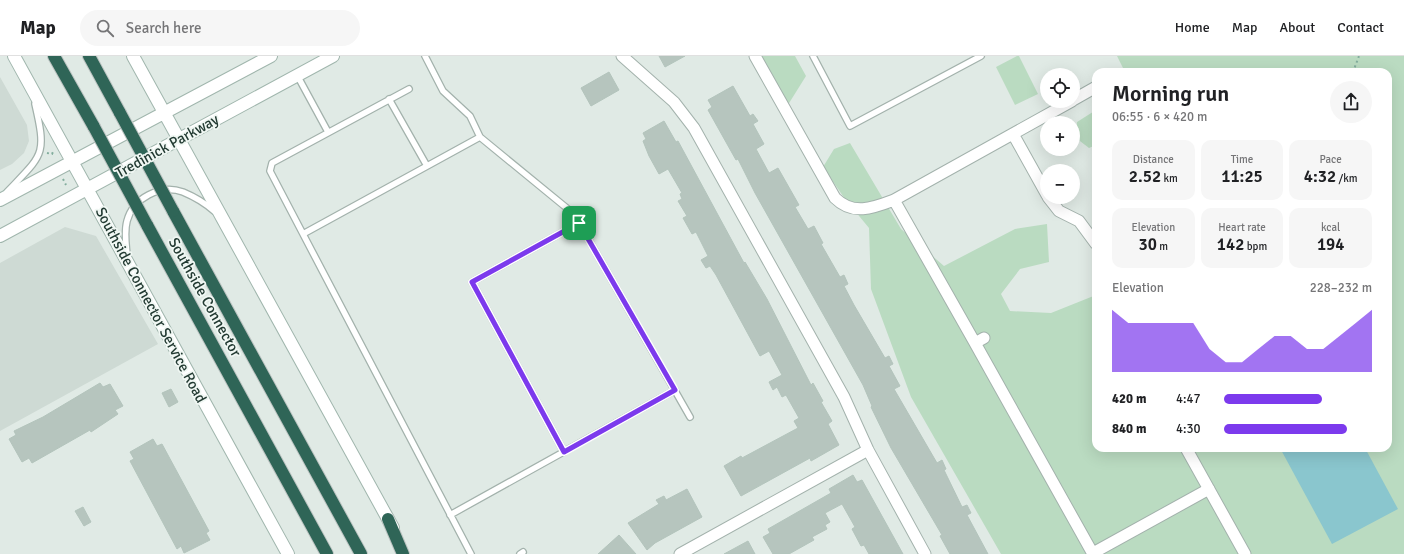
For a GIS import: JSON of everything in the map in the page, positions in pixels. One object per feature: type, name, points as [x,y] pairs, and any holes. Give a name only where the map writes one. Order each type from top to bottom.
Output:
[{"type":"highway","name":"Southside Connector","points":[[54,56],[327,554]]},
{"type":"highway","name":"Southside Connector","points":[[88,56],[361,554]]},
{"type":"highway","points":[[388,519],[403,554]]},
{"type":"street","name":"Southside Connector Service Road","points":[[14,56],[288,554]]},
{"type":"street","points":[[133,56],[407,554]]},
{"type":"street","name":"Tredinick Parkway","points":[[0,200],[271,56]]},
{"type":"street","name":"Tredinick Parkway","points":[[0,236],[89,190],[178,139],[334,56]]},
{"type":"street","points":[[622,56],[674,102],[694,128],[844,397],[868,450],[926,554]]},
{"type":"street","points":[[755,56],[835,198],[842,205],[858,210],[874,208],[894,200],[1059,108]]},
{"type":"street","points":[[1080,96],[1092,89]]},
{"type":"street","points":[[1013,134],[1040,182]]},
{"type":"street","points":[[894,200],[980,340],[1093,554],[1209,489]]},
{"type":"street","points":[[1053,204],[1058,211],[1079,221],[1092,239]]},
{"type":"street","points":[[680,554],[868,450]]},
{"type":"street","points":[[1188,452],[1245,554]]},
{"type":"lane","points":[[425,56],[442,91],[470,116],[480,137],[574,214],[690,418]]},
{"type":"lane","points":[[813,56],[850,126],[981,56]]},
{"type":"lane","points":[[297,75],[328,132]]},
{"type":"lane","points":[[0,200],[31,167],[39,156],[42,144],[42,135],[32,88]]},
{"type":"lane","points":[[409,89],[272,163],[270,171],[471,554]]},
{"type":"lane","points":[[390,99],[428,166]]},
{"type":"lane","points":[[303,234],[480,137]]},
{"type":"lane","points":[[127,260],[125,232],[127,220],[131,210],[140,199],[152,192],[168,190],[182,192],[203,202],[222,218]]},
{"type":"lane","points":[[564,452],[472,282],[579,223]]},
{"type":"lane","points":[[450,515],[675,390]]},
{"type":"path","points":[[1354,68],[1359,56]]},
{"type":"path","points":[[61,175],[66,185]]},
{"type":"shaded area","points":[[0,77],[27,125],[29,141],[24,153],[12,164],[0,170]]},
{"type":"shaded area","points":[[65,227],[96,236],[158,344],[0,431],[0,263]]},
{"type":"green space","points":[[753,56],[795,56],[806,76],[786,108]]},
{"type":"green space","points":[[1019,56],[1038,94],[1015,105],[996,67]]},
{"type":"green space","points":[[1117,56],[1404,56],[1404,554],[1001,554],[911,397],[871,289],[869,228],[845,199],[823,167],[834,149],[850,143],[901,229],[944,266],[1015,229],[1047,224],[1049,262],[1020,269],[1001,294],[1010,311],[1051,313],[1092,297],[1092,452],[1392,452],[1392,68],[1123,68]]},
{"type":"green space","points":[[1092,113],[1092,147],[1089,148],[1080,141],[1080,120]]},
{"type":"water","points":[[1282,452],[1367,452],[1398,509],[1332,544]]},
{"type":"building","points":[[659,56],[685,56],[665,67]]},
{"type":"building","points":[[609,72],[619,90],[591,106],[581,88]]},
{"type":"building","points":[[733,86],[750,116],[753,114],[758,121],[753,124],[764,144],[756,149],[769,173],[778,168],[799,205],[795,207],[808,229],[814,226],[823,243],[821,244],[840,277],[844,275],[848,284],[844,286],[854,305],[885,358],[889,356],[893,364],[889,366],[900,386],[894,389],[937,463],[942,460],[946,469],[944,470],[962,507],[967,505],[971,513],[967,515],[988,554],[950,554],[940,536],[942,535],[891,448],[871,407],[872,406],[863,385],[755,193],[738,159],[736,160],[708,110],[712,107],[708,100]]},
{"type":"building","points":[[664,121],[676,142],[678,141],[744,263],[745,262],[767,299],[811,385],[813,383],[823,401],[821,402],[832,421],[828,424],[839,445],[811,461],[810,458],[741,496],[724,466],[798,428],[794,421],[799,418],[786,395],[782,397],[777,387],[773,390],[769,382],[782,375],[769,351],[760,356],[716,275],[710,266],[706,268],[701,260],[708,256],[696,232],[692,234],[683,218],[687,216],[678,201],[682,199],[680,194],[682,193],[668,169],[659,174],[649,156],[643,141],[646,139],[643,133]]},
{"type":"building","points":[[100,383],[103,387],[110,384],[123,406],[115,410],[118,414],[91,432],[90,430],[32,463],[29,458],[22,462],[9,439],[16,435],[14,431],[43,417]]},
{"type":"building","points":[[171,389],[178,402],[169,407],[162,393]]},
{"type":"building","points":[[153,439],[157,446],[162,444],[209,531],[206,533],[210,540],[184,553],[181,546],[177,549],[130,461],[134,459],[130,452]]},
{"type":"building","points":[[853,475],[857,482],[862,480],[903,554],[869,554],[864,545],[861,546],[852,529],[855,527],[842,504],[825,513],[830,522],[825,525],[827,529],[812,537],[814,540],[789,554],[773,554],[763,537],[770,533],[768,529],[831,493],[829,489]]},
{"type":"building","points":[[687,489],[702,517],[655,543],[647,550],[628,523],[659,504],[656,500],[664,496],[666,500]]},
{"type":"building","points":[[83,507],[91,522],[84,526],[75,511]]},
{"type":"building","points":[[619,535],[636,554],[598,554]]},
{"type":"building","points":[[748,541],[755,554],[724,554]]},
{"type":"route","points":[[579,223],[675,390],[564,452],[472,282],[579,223]]}]
